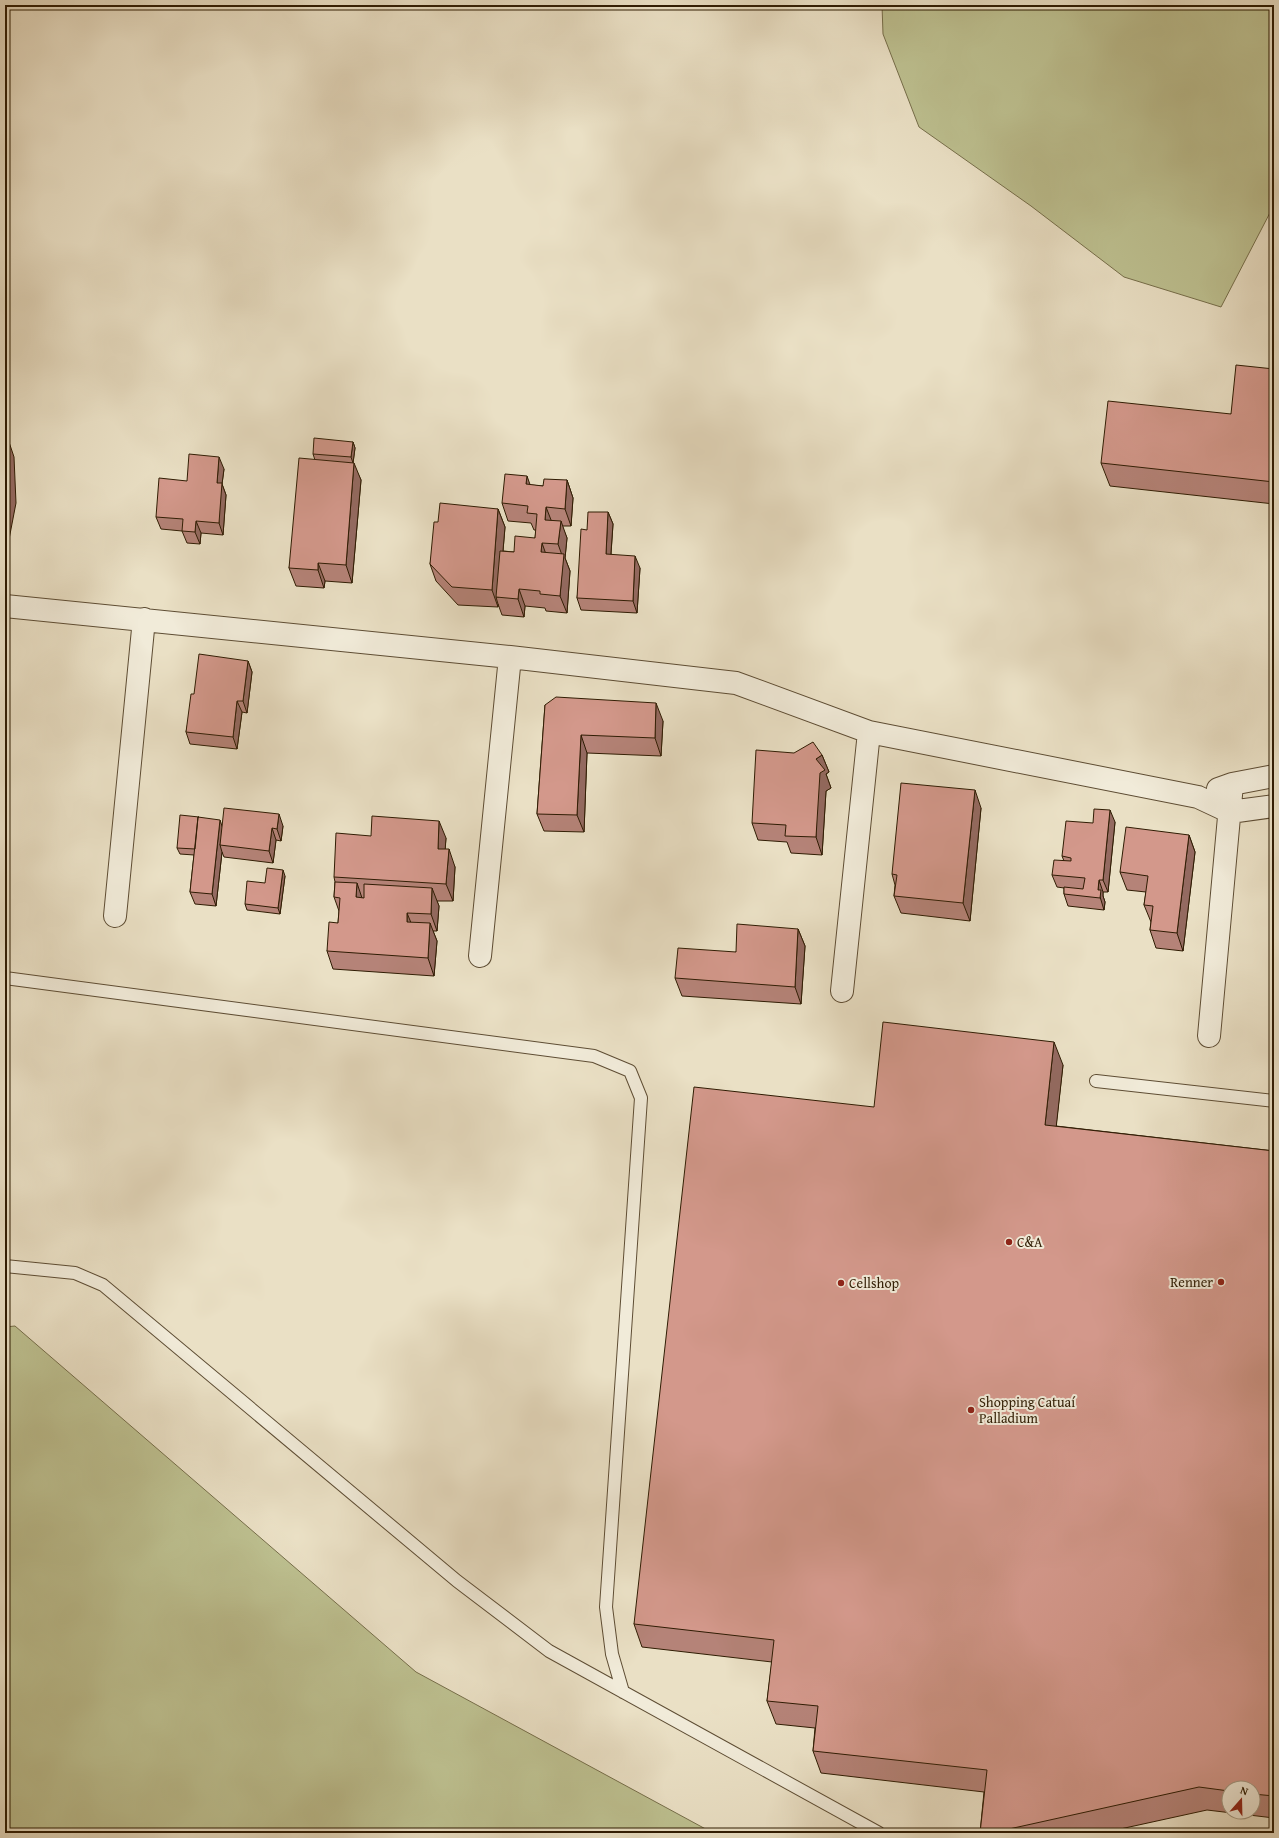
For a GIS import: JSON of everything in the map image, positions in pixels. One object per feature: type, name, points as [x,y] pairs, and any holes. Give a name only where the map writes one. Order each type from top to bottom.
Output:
[{"type":"street","points":[[5,606],[510,657],[736,683],[869,732],[1198,797],[1230,812],[1274,806]]},
{"type":"street","points":[[115,916],[144,619]]},
{"type":"street","points":[[480,956],[510,657]]},
{"type":"street","points":[[842,992],[869,732]]},
{"type":"street","points":[[1198,797],[1232,784],[1274,776]]},
{"type":"street","points":[[1208,1036],[1232,784]]},
{"type":"lane","points":[[5,978],[594,1056],[630,1071],[642,1098],[606,1607],[612,1654],[623,1692]]},
{"type":"lane","points":[[1096,1081],[1274,1100]]},
{"type":"lane","points":[[5,1266],[75,1273],[103,1285],[457,1581],[549,1651],[879,1833]]},
{"type":"green space","points":[[882,5],[1274,5],[1274,205],[1221,307],[1124,277],[1031,206],[919,127],[883,34]]},
{"type":"green space","points":[[15,1326],[416,1672],[713,1833],[5,1833],[5,1327]]},
{"type":"building","points":[[1236,365],[1274,369],[1274,482],[1101,463],[1108,401],[1231,414]]},
{"type":"building","points":[[314,438],[353,442],[351,457],[313,454]]},
{"type":"building","points":[[5,439],[8,439],[9,486],[5,508]]},
{"type":"building","points":[[189,454],[219,457],[217,483],[222,483],[219,523],[196,521],[195,532],[182,531],[183,519],[156,517],[159,478],[187,481]]},
{"type":"building","points":[[299,458],[354,463],[346,565],[318,563],[318,570],[289,568]]},
{"type":"building","points":[[505,474],[527,476],[526,484],[543,486],[544,479],[567,480],[565,509],[546,507],[545,520],[561,521],[558,544],[542,543],[541,552],[564,554],[560,596],[540,594],[540,591],[519,589],[518,599],[496,597],[500,551],[514,552],[515,536],[535,538],[537,514],[527,513],[528,506],[502,503]]},
{"type":"building","points":[[440,503],[498,509],[492,590],[452,587],[430,564],[434,522],[438,522]]},
{"type":"building","points":[[588,512],[608,512],[606,554],[635,556],[633,601],[577,598],[581,529],[587,530]]},
{"type":"building","points":[[199,654],[248,661],[243,701],[237,701],[233,737],[186,732],[191,694],[194,694]]},
{"type":"building","points":[[556,697],[656,703],[655,738],[581,735],[577,815],[537,814],[545,705]]},
{"type":"building","points":[[813,742],[822,755],[816,759],[825,770],[820,773],[816,837],[785,836],[786,825],[752,823],[756,750],[794,753]]},
{"type":"building","points":[[901,783],[975,790],[963,903],[894,896],[897,875],[892,874]]},
{"type":"building","points":[[224,808],[279,814],[277,829],[272,828],[269,851],[220,845]]},
{"type":"building","points":[[1094,809],[1110,810],[1103,880],[1099,880],[1098,890],[1101,890],[1100,898],[1064,894],[1064,887],[1083,889],[1085,878],[1052,875],[1054,860],[1071,861],[1071,858],[1062,856],[1066,821],[1093,823]]},
{"type":"building","points":[[180,815],[199,817],[195,849],[177,848]]},
{"type":"building","points":[[372,816],[439,821],[438,849],[449,849],[446,884],[334,877],[336,833],[371,836]]},
{"type":"building","points":[[198,817],[220,820],[212,894],[190,892]]},
{"type":"building","points":[[1126,827],[1189,835],[1177,933],[1150,930],[1153,906],[1144,905],[1148,876],[1120,872]]},
{"type":"building","points":[[267,868],[283,870],[278,908],[245,904],[247,881],[265,883]]},
{"type":"building","points":[[335,882],[357,883],[356,897],[364,898],[364,884],[432,888],[431,914],[407,913],[407,922],[430,923],[428,958],[327,951],[329,922],[338,923],[340,898],[334,897]]},
{"type":"building","points":[[737,924],[798,929],[795,987],[675,978],[678,948],[736,952]]},
{"type":"building","name":"Shopping Catuaí Palladium","points":[[883,1022],[1054,1042],[1045,1125],[1274,1151],[1274,1796],[1261,1795],[1261,1780],[1221,1780],[1221,1790],[1199,1787],[991,1833],[980,1833],[987,1770],[813,1751],[818,1706],[767,1701],[774,1640],[634,1624],[694,1087],[874,1107]]},
{"type":"place","name":"C&A","points":[[1009,1242]]},
{"type":"place","name":"Renner","points":[[1221,1282]]},
{"type":"place","name":"Cellshop","points":[[841,1283]]},
{"type":"place","name":"Shopping Catuaí Palladium","points":[[971,1410]]}]
